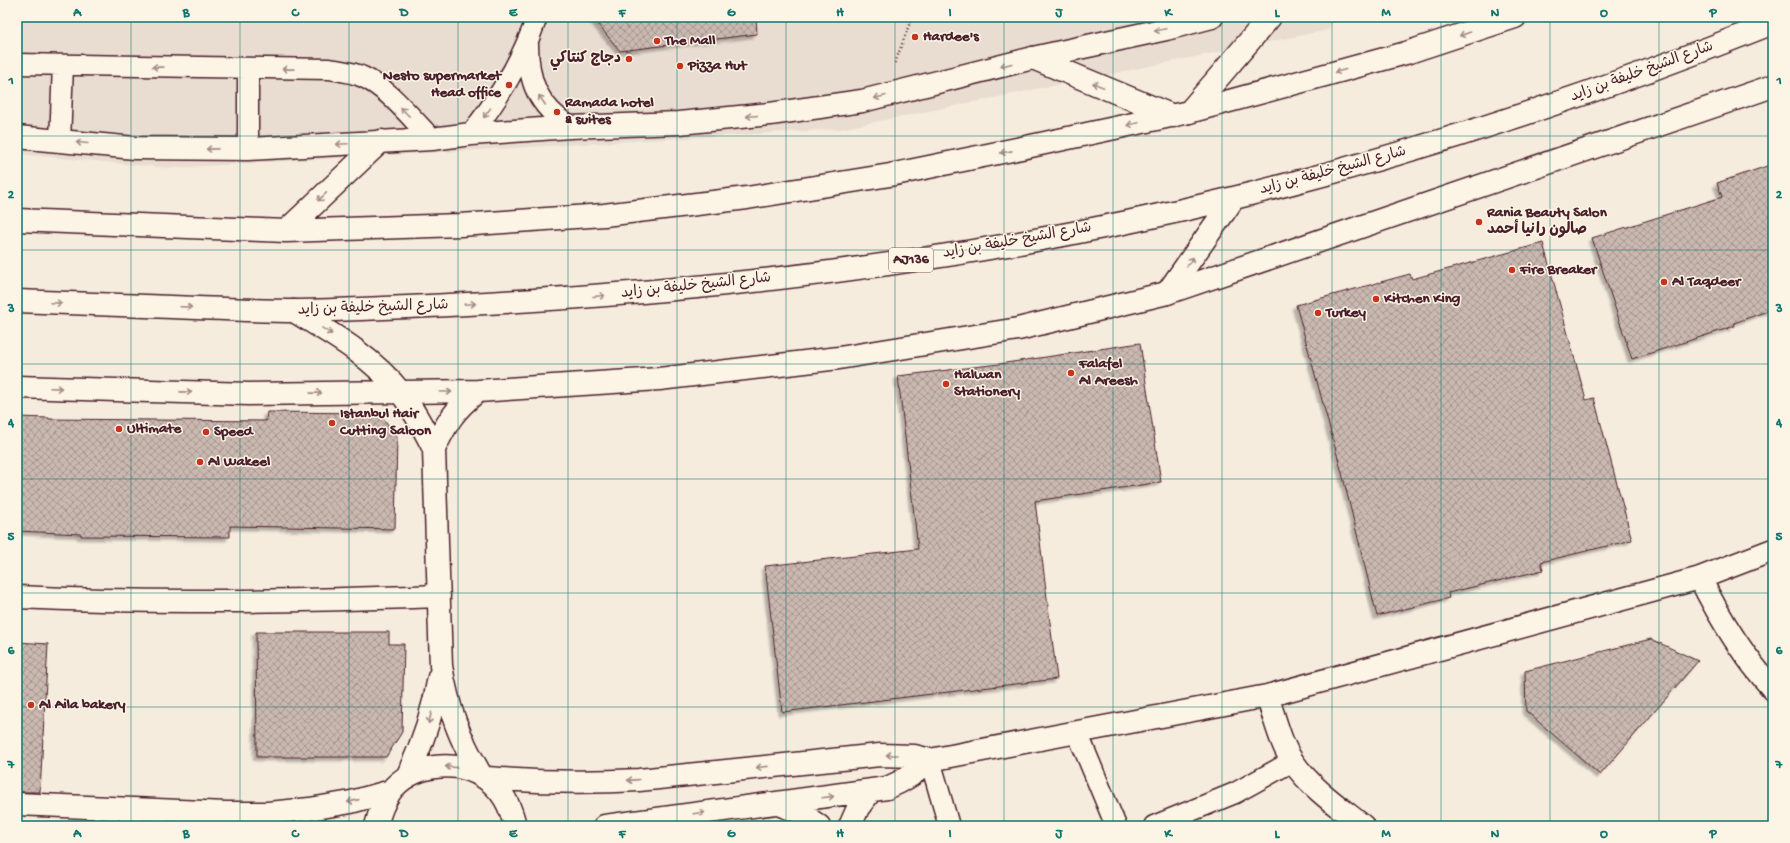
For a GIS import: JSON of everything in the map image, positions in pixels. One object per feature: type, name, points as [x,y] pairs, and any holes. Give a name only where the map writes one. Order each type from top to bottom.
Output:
[{"type":"street","points":[[17,137],[135,148],[248,149],[432,139],[471,134],[570,127],[679,123],[763,115],[862,101],[1033,58],[1174,27],[1212,17]]},
{"type":"street","points":[[1181,114],[1270,17]]},
{"type":"street","points":[[17,220],[286,231],[468,225],[604,215],[747,198],[890,175],[1181,114],[1406,53],[1515,17]]},
{"type":"street","name":"شارع الشيخ خليفة بن زايد","points":[[17,301],[294,311],[558,300],[701,287],[843,270],[984,248],[1125,222],[1234,198],[1377,160],[1488,126],[1606,86],[1708,49],[1773,23]]},
{"type":"street","points":[[1033,58],[1181,114]]},
{"type":"street","points":[[17,386],[241,394],[478,391],[659,379],[839,358],[1018,329],[1167,293],[1773,86]]},
{"type":"street","points":[[286,231],[381,142]]},
{"type":"street","points":[[1167,293],[1234,198]]},
{"type":"street","points":[[294,311],[358,352],[380,370],[401,392],[419,420],[434,449],[441,666],[446,695],[454,723],[466,749],[484,777],[502,793],[512,812],[515,826]]},
{"type":"street","points":[[434,449],[445,426],[461,405],[478,391]]},
{"type":"street","points":[[17,804],[132,817],[226,813],[268,813],[310,809],[351,802],[399,784],[424,769],[443,766],[463,768],[484,777],[540,782],[601,782],[639,780],[880,755],[914,756],[930,760],[1267,696],[1700,578],[1773,550]]},
{"type":"street","points":[[1700,578],[1734,640],[1754,668],[1773,689]]},
{"type":"street","points":[[17,597],[187,602],[309,601],[439,596]]},
{"type":"street","points":[[376,826],[381,808],[399,784],[419,751],[429,723],[441,666]]},
{"type":"street","points":[[1267,696],[1283,742],[1293,761],[1311,782],[1363,826]]},
{"type":"street","points":[[605,826],[870,792],[903,782],[918,772],[930,760]]},
{"type":"street","points":[[850,826],[858,808],[870,792]]},
{"type":"street","points":[[777,803],[799,812],[819,826]]},
{"type":"street","points":[[226,813],[277,826]]},
{"type":"lane","points":[[471,134],[503,91],[528,44],[537,17]]},
{"type":"lane","points":[[528,44],[530,76],[536,92],[545,106],[570,127]]},
{"type":"lane","points":[[17,64],[329,69],[347,72],[363,77],[392,98],[432,139]]},
{"type":"lane","points":[[60,142],[63,65]]},
{"type":"lane","points":[[248,68],[248,149]]},
{"type":"lane","points":[[1077,732],[1116,826]]},
{"type":"lane","points":[[930,760],[949,826]]},
{"type":"lane","points":[[1154,826],[1235,793],[1293,761]]},
{"type":"path","points":[[883,96],[912,17]]},
{"type":"shaded area","points":[[17,17],[1335,17],[1328,30],[840,129],[169,168],[17,154]]},
{"type":"building","name":"The Mall","points":[[592,17],[756,17],[757,34],[620,51]]},
{"type":"building","name":"Al Taqdeer","points":[[1773,164],[1773,309],[1734,323],[1735,326],[1632,359],[1592,238],[1722,197],[1717,183]]},
{"type":"building","points":[[1543,243],[1586,400],[1594,398],[1632,540],[1541,562],[1543,570],[1448,593],[1449,598],[1377,616],[1342,473],[1296,305],[1410,274],[1412,279]]},
{"type":"building","points":[[1140,343],[1161,482],[1035,501],[1057,679],[782,712],[765,566],[918,549],[898,376],[999,364]]},
{"type":"building","points":[[267,412],[374,413],[381,415],[397,437],[395,529],[230,526],[230,537],[81,536],[81,534],[17,531],[17,417],[49,419],[266,421]]},
{"type":"building","points":[[256,632],[389,632],[389,644],[404,644],[402,732],[386,757],[257,757]]},
{"type":"building","points":[[1651,639],[1698,661],[1600,775],[1526,711],[1525,671]]},
{"type":"building","name":"Al Aila bakery","points":[[17,642],[48,644],[40,792],[17,792]]},
{"type":"place","name":"Hardee's","points":[[915,37]]},
{"type":"place","name":"The Mall","points":[[657,41]]},
{"type":"place","name":"دجاج كنتاكي","points":[[629,59]]},
{"type":"place","name":"Pizza Hut","points":[[680,66]]},
{"type":"place","name":"Nesto supermarket Head office","points":[[509,85]]},
{"type":"place","name":"Ramada hotel & suites","points":[[557,112]]},
{"type":"place","name":"Rania Beauty Salon صالون رانيا أحمد","points":[[1479,222]]},
{"type":"place","name":"Fire Breaker","points":[[1512,270]]},
{"type":"place","name":"Al Taqdeer","points":[[1664,282]]},
{"type":"place","name":"Kitchen King","points":[[1376,299]]},
{"type":"place","name":"Turkey","points":[[1318,313]]},
{"type":"place","name":"Falafel Al Areesh","points":[[1071,373]]},
{"type":"place","name":"Halwan Stationery","points":[[946,384]]},
{"type":"place","name":"Istanbul Hair Cutting Saloon","points":[[332,423]]},
{"type":"place","name":"Ultimate","points":[[119,429]]},
{"type":"place","name":"Speed","points":[[206,432]]},
{"type":"place","name":"Al Wakeel","points":[[200,462]]},
{"type":"place","name":"Al Aila bakery","points":[[31,705]]}]
